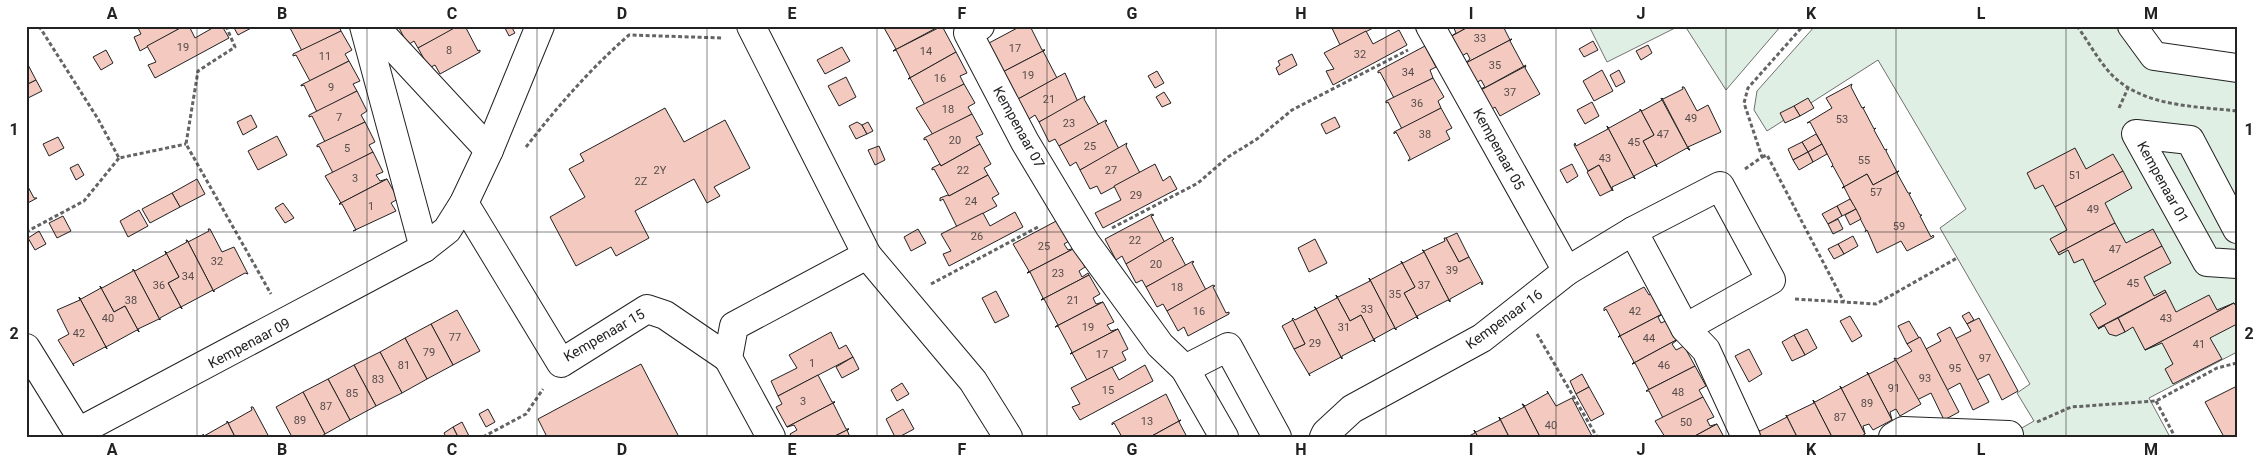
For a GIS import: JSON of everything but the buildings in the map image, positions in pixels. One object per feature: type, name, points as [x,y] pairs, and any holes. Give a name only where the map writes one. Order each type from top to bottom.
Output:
[{"type":"street","points":[[364,26],[424,248]]},
{"type":"street","points":[[374,26],[489,150]]},
{"type":"street","name":"Kempenaar 09","points":[[79,434],[424,248],[447,230],[464,203],[489,150],[540,26]]},
{"type":"street","points":[[751,26],[868,255],[973,381],[1008,437]]},
{"type":"street","name":"Kempenaar 07","points":[[980,26],[968,33],[1025,142],[1077,228]]},
{"type":"street","points":[[2132,26],[2154,56],[2237,68]]},
{"type":"street","name":"Kempenaar 05","points":[[1433,31],[1568,271]]},
{"type":"street","name":"Kempenaar 01","points":[[2237,229],[2190,140],[2136,134],[2207,262],[2237,264]]},
{"type":"street","points":[[1685,328],[1771,280],[1720,186]]},
{"type":"street","name":"Kempenaar 16","points":[[1324,437],[1326,432],[1352,409],[1482,338],[1568,271],[1633,231],[1720,186]]},
{"type":"street","name":"Kempenaar 15","points":[[464,203],[561,363],[647,309],[665,314],[728,358],[771,437]]},
{"type":"street","points":[[1077,228],[1160,345],[1185,368],[1224,437]]},
{"type":"street","points":[[1633,231],[1685,328],[1706,350],[1746,437]]},
{"type":"street","points":[[728,358],[734,326],[868,255]]},
{"type":"street","points":[[1185,368],[1228,347],[1277,437]]},
{"type":"street","points":[[26,348],[79,434]]},
{"type":"street","points":[[1893,437],[1903,431],[2009,435]]},
{"type":"path","points":[[39,26],[98,118],[119,158]]},
{"type":"path","points":[[226,26],[235,47],[198,71],[186,144],[287,323]]},
{"type":"path","points":[[1762,157],[1744,103],[1748,88],[1803,26]]},
{"type":"path","points":[[904,298],[1077,228],[1198,183],[1228,157],[1257,139],[1292,110],[1433,31]]},
{"type":"path","points":[[521,153],[564,98],[599,61],[629,35],[726,38]]},
{"type":"path","points":[[26,232],[84,201],[119,158],[186,144]]},
{"type":"path","points":[[1720,186],[1767,155],[1844,302]]},
{"type":"path","points":[[1771,280],[1796,299],[1876,304],[1957,258]]},
{"type":"path","points":[[1522,308],[1597,437]]},
{"type":"path","points":[[483,437],[526,414],[561,363]]},
{"type":"path","points":[[2009,435],[2072,407],[2156,401],[2217,368],[2237,363]]},
{"type":"path","points":[[2156,401],[2175,437]]},
{"type":"green space","points":[[1589,26],[1679,26],[1607,62]]},
{"type":"green space","points":[[1685,26],[1781,26],[1726,90]]},
{"type":"green space","points":[[1815,26],[2134,26],[2158,59],[2237,72],[2237,352],[2149,398],[2170,437],[2006,437],[2034,421],[2017,393],[2030,384],[1940,228],[1966,209],[1878,60],[1767,131],[1754,110],[1757,91]]}]
